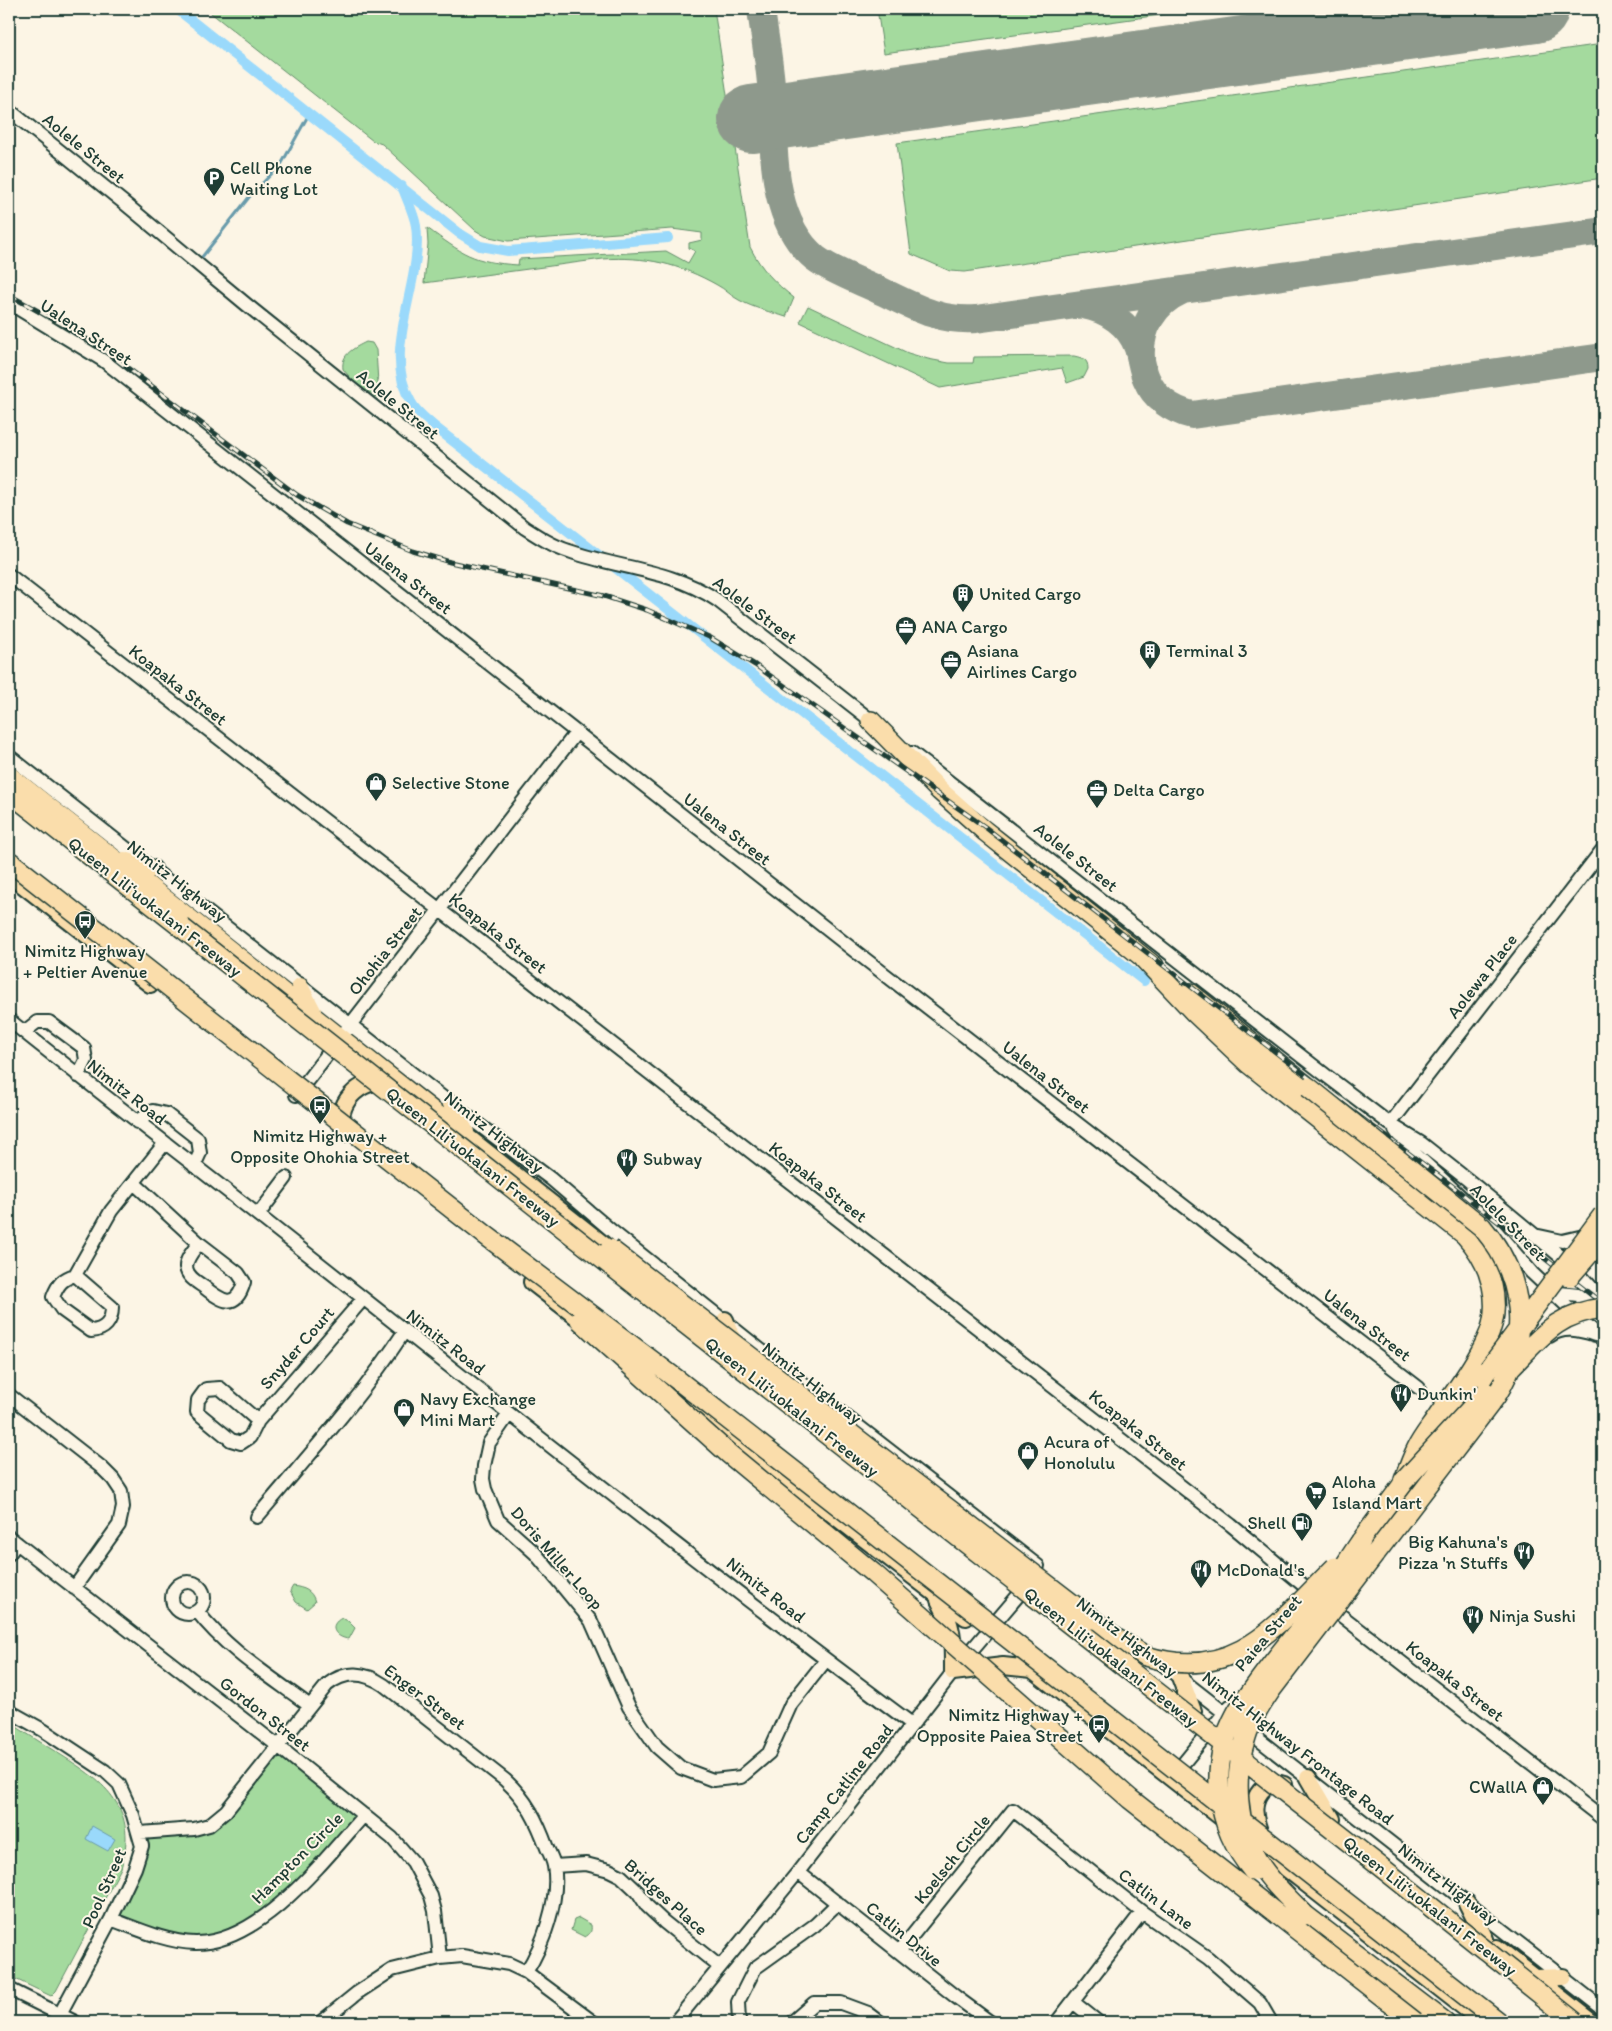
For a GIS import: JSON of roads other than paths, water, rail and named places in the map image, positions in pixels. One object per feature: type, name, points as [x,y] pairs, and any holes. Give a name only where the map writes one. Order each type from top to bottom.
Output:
[{"type":"highway","points":[[872,721],[940,791],[986,832],[1482,1227],[1498,1248],[1511,1274],[1516,1289],[1519,1319],[1514,1359],[1504,1383],[1271,1690],[1257,1712],[1246,1736],[1239,1764],[1238,1789],[1247,1837],[1262,1867],[1305,1915]]},
{"type":"highway","name":"Queen Liliʻuokalani Freeway","points":[[10,780],[181,927],[662,1306],[1386,1871],[1575,2022]]},
{"type":"highway","points":[[10,872],[679,1381],[1499,2022]]},
{"type":"highway","points":[[181,927],[683,1303],[1131,1648],[1162,1660],[1195,1663],[1220,1658],[1243,1649],[1261,1638],[1361,1541]]},
{"type":"highway","points":[[1144,959],[1249,1064],[1465,1235],[1482,1256],[1488,1270],[1494,1297],[1493,1318],[1487,1341],[1417,1447],[1403,1482]]},
{"type":"highway","points":[[1445,2022],[1260,1879],[1235,1845],[1226,1825],[1218,1784],[1220,1763],[1236,1714],[1269,1666],[1315,1610],[1403,1482],[1490,1372],[1575,1250],[1603,1226]]},
{"type":"highway","points":[[488,1237],[729,1454],[873,1573],[1130,1799],[1415,2022]]},
{"type":"highway","points":[[1403,1482],[1548,1329],[1568,1316],[1586,1310],[1603,1308]]},
{"type":"main road","name":"Nimitz Highway","points":[[10,780],[115,858],[317,1017],[347,1031],[410,1090],[848,1437],[1027,1585],[1213,1726],[1591,2022]]},
{"type":"main road","points":[[115,858],[153,869]]},
{"type":"main road","points":[[10,872],[349,1140],[986,1632],[1483,2022]]},
{"type":"main road","points":[[300,986],[317,1017]]},
{"type":"main road","points":[[349,1140],[343,1129],[344,1108],[358,1087],[380,1080],[395,1083],[410,1090]]},
{"type":"main road","points":[[451,1104],[470,1138]]},
{"type":"main road","points":[[725,1320],[736,1348]]},
{"type":"main road","points":[[848,1437],[877,1441]]},
{"type":"main road","points":[[1004,1539],[1012,1573]]},
{"type":"main road","points":[[936,1594],[948,1617],[954,1638],[953,1672],[1003,1666],[1032,1669]]},
{"type":"main road","points":[[1180,1678],[1193,1711]]},
{"type":"main road","points":[[1308,1778],[1332,1819]]},
{"type":"main road","points":[[1268,1854],[1254,1815],[1254,1805],[1259,1792],[1270,1783],[1277,1782],[1295,1790]]},
{"type":"main road","points":[[1466,1903],[1485,1939]]},
{"type":"main road","points":[[1536,1978],[1563,1977]]},
{"type":"street","name":"Aolele Street","points":[[9,110],[260,316],[525,528],[557,546],[581,555],[678,579],[708,595],[1390,1124],[1421,1143],[1571,1265],[1603,1300]]},
{"type":"street","name":"Ualena Street","points":[[9,303],[104,361],[856,952],[1419,1388]]},
{"type":"street","name":"Koapaka Street","points":[[9,575],[1231,1524],[1320,1599],[1603,1819]]},
{"type":"street","name":"Ohohia Street","points":[[295,1096],[576,733]]},
{"type":"street","name":"Nimitz Highway Frontage Road","points":[[9,756],[300,986],[347,1031],[451,1104],[544,1174],[613,1232],[877,1441],[1603,2009]]},
{"type":"street","name":"Aolewa Place","points":[[1390,1124],[1603,849]]},
{"type":"street","name":"Nimitz Road","points":[[9,1020],[509,1414],[826,1660],[912,1724]]},
{"type":"street","points":[[24,1032],[37,1022],[49,1022],[84,1048],[86,1060],[78,1076]]},
{"type":"street","points":[[137,1122],[153,1111],[166,1114],[198,1139],[200,1154],[194,1166]]},
{"type":"street","name":"Aolele Street","points":[[1390,1124],[1405,1144],[1489,1223],[1551,1292],[1600,1338]]},
{"type":"street","points":[[75,1275],[112,1307],[109,1323],[100,1331],[91,1332],[62,1310],[53,1298],[57,1286],[64,1279],[75,1275],[111,1211],[165,1143]]},
{"type":"street","points":[[258,1215],[286,1178]]},
{"type":"street","points":[[134,1183],[199,1243],[238,1273],[244,1282],[240,1294],[231,1300],[220,1300],[189,1276],[186,1266],[189,1256],[199,1243]]},
{"type":"street","name":"Paiea Street","points":[[1171,1778],[1320,1599],[1571,1265],[1603,1226]]},
{"type":"street","points":[[1535,1235],[1550,1240],[1562,1241],[1584,1237],[1603,1226]]},
{"type":"street","points":[[1551,1292],[1578,1295],[1603,1316]]},
{"type":"street","name":"Snyder Court","points":[[258,1421],[220,1388],[206,1389],[196,1404],[197,1412],[231,1440],[241,1443],[250,1437],[258,1421],[363,1299]]},
{"type":"street","points":[[1490,1372],[1535,1352],[1554,1333],[1566,1330],[1580,1330],[1600,1338]]},
{"type":"street","points":[[257,1517],[387,1358],[404,1332]]},
{"type":"street","points":[[9,1395],[101,1467],[113,1479],[121,1491],[123,1507],[119,1525],[74,1588]]},
{"type":"street","name":"Doris Miller Loop","points":[[509,1414],[489,1443],[484,1466],[483,1478],[485,1489],[498,1520],[535,1553],[591,1621],[628,1707],[657,1747],[681,1768],[713,1780],[741,1777],[769,1753],[792,1704],[826,1660]]},
{"type":"street","points":[[9,1554],[13,1540]]},
{"type":"street","name":"Gordon Street","points":[[13,1540],[278,1746],[392,1838],[404,1850],[426,1884],[435,1911],[440,1958]]},
{"type":"street","name":"Camp Catline Road","points":[[675,2022],[798,1872],[953,1672],[1027,1585],[1043,1570]]},
{"type":"street","points":[[197,1611],[210,1627],[238,1652],[310,1706]]},
{"type":"street","name":"Enger Street","points":[[140,1833],[194,1829],[209,1825],[226,1811],[327,1685],[338,1677],[358,1674],[376,1680],[513,1787],[534,1814],[554,1866],[553,1898],[548,1923],[535,1958],[526,1972]]},
{"type":"street","name":"Pool Street","points":[[9,1711],[43,1730],[106,1771],[119,1784],[140,1833],[142,1846],[111,1919],[60,2014]]},
{"type":"street","name":"Catlin Lane","points":[[1013,1810],[1142,1912],[1208,1958],[1260,2003],[1271,2022]]},
{"type":"street","name":"Koelsch Circle","points":[[899,1952],[1013,1810]]},
{"type":"street","name":"Hampton Circle","points":[[111,1919],[169,1940],[197,1943],[222,1938],[247,1929],[273,1910],[318,1867],[364,1815]]},
{"type":"street","name":"Bridges Place","points":[[554,1866],[586,1864],[609,1870],[621,1876],[664,1922],[720,1967]]},
{"type":"street","name":"Catlin Drive","points":[[798,1872],[990,2022]]},
{"type":"street","points":[[739,2022],[738,2002],[755,1968],[815,1925],[838,1903]]},
{"type":"street","points":[[1057,2022],[1142,1912]]},
{"type":"street","points":[[321,2022],[356,1993],[392,1970],[440,1958],[462,1956],[509,1964],[526,1972],[593,2022]]},
{"type":"street","points":[[9,1989],[75,2022]]},
{"type":"street","points":[[1073,2002],[1098,2022]]},
{"type":"street","points":[[792,2022],[814,2003],[841,2003],[868,2013],[880,2022]]},
{"type":"water","points":[[92,1826],[115,1839],[108,1851],[86,1839]]},
{"type":"waterway","points":[[177,9],[459,233],[480,246],[508,251],[668,238]]},
{"type":"waterway","points":[[202,257],[250,196],[282,163],[309,114]]},
{"type":"waterway","points":[[402,186],[416,226],[417,248],[401,338],[400,360],[403,382],[413,406],[435,427],[1144,981]]},
{"type":"railway","points":[[9,295],[73,330],[113,357],[297,495],[347,524],[413,551],[450,562],[604,596],[647,610],[709,637],[755,665],[985,827],[1603,1304]]},
{"type":"place","name":"Cell Phone Waiting Lot","points":[[214,197]]},
{"type":"place","name":"United Cargo","points":[[963,613]]},
{"type":"place","name":"ANA Cargo","points":[[906,646]]},
{"type":"place","name":"Terminal 3","points":[[1150,670]]},
{"type":"place","name":"Asiana Airlines Cargo","points":[[951,680]]},
{"type":"place","name":"Selective Stone","points":[[376,802]]},
{"type":"place","name":"Delta Cargo","points":[[1097,809]]},
{"type":"place","name":"Nimitz Highway + Peltier Avenue","points":[[85,940]]},
{"type":"place","name":"Nimitz Highway + Opposite Ohohia Street","points":[[320,1125]]},
{"type":"place","name":"Subway","points":[[627,1178]]},
{"type":"place","name":"Dunkin'","points":[[1401,1413]]},
{"type":"place","name":"Navy Exchange Mini Mart","points":[[404,1428]]},
{"type":"place","name":"Acura of Honolulu","points":[[1028,1471]]},
{"type":"place","name":"Aloha Island Mart","points":[[1316,1511]]},
{"type":"place","name":"Shell","points":[[1302,1542]]},
{"type":"place","name":"Big Kahuna's Pizza 'n Stuffs","points":[[1524,1571]]},
{"type":"place","name":"McDonald's","points":[[1201,1589]]},
{"type":"place","name":"Ninja Sushi","points":[[1473,1635]]},
{"type":"place","name":"Nimitz Highway + Opposite Paiea Street","points":[[1099,1744]]},
{"type":"place","name":"CWallA","points":[[1543,1806]]}]
